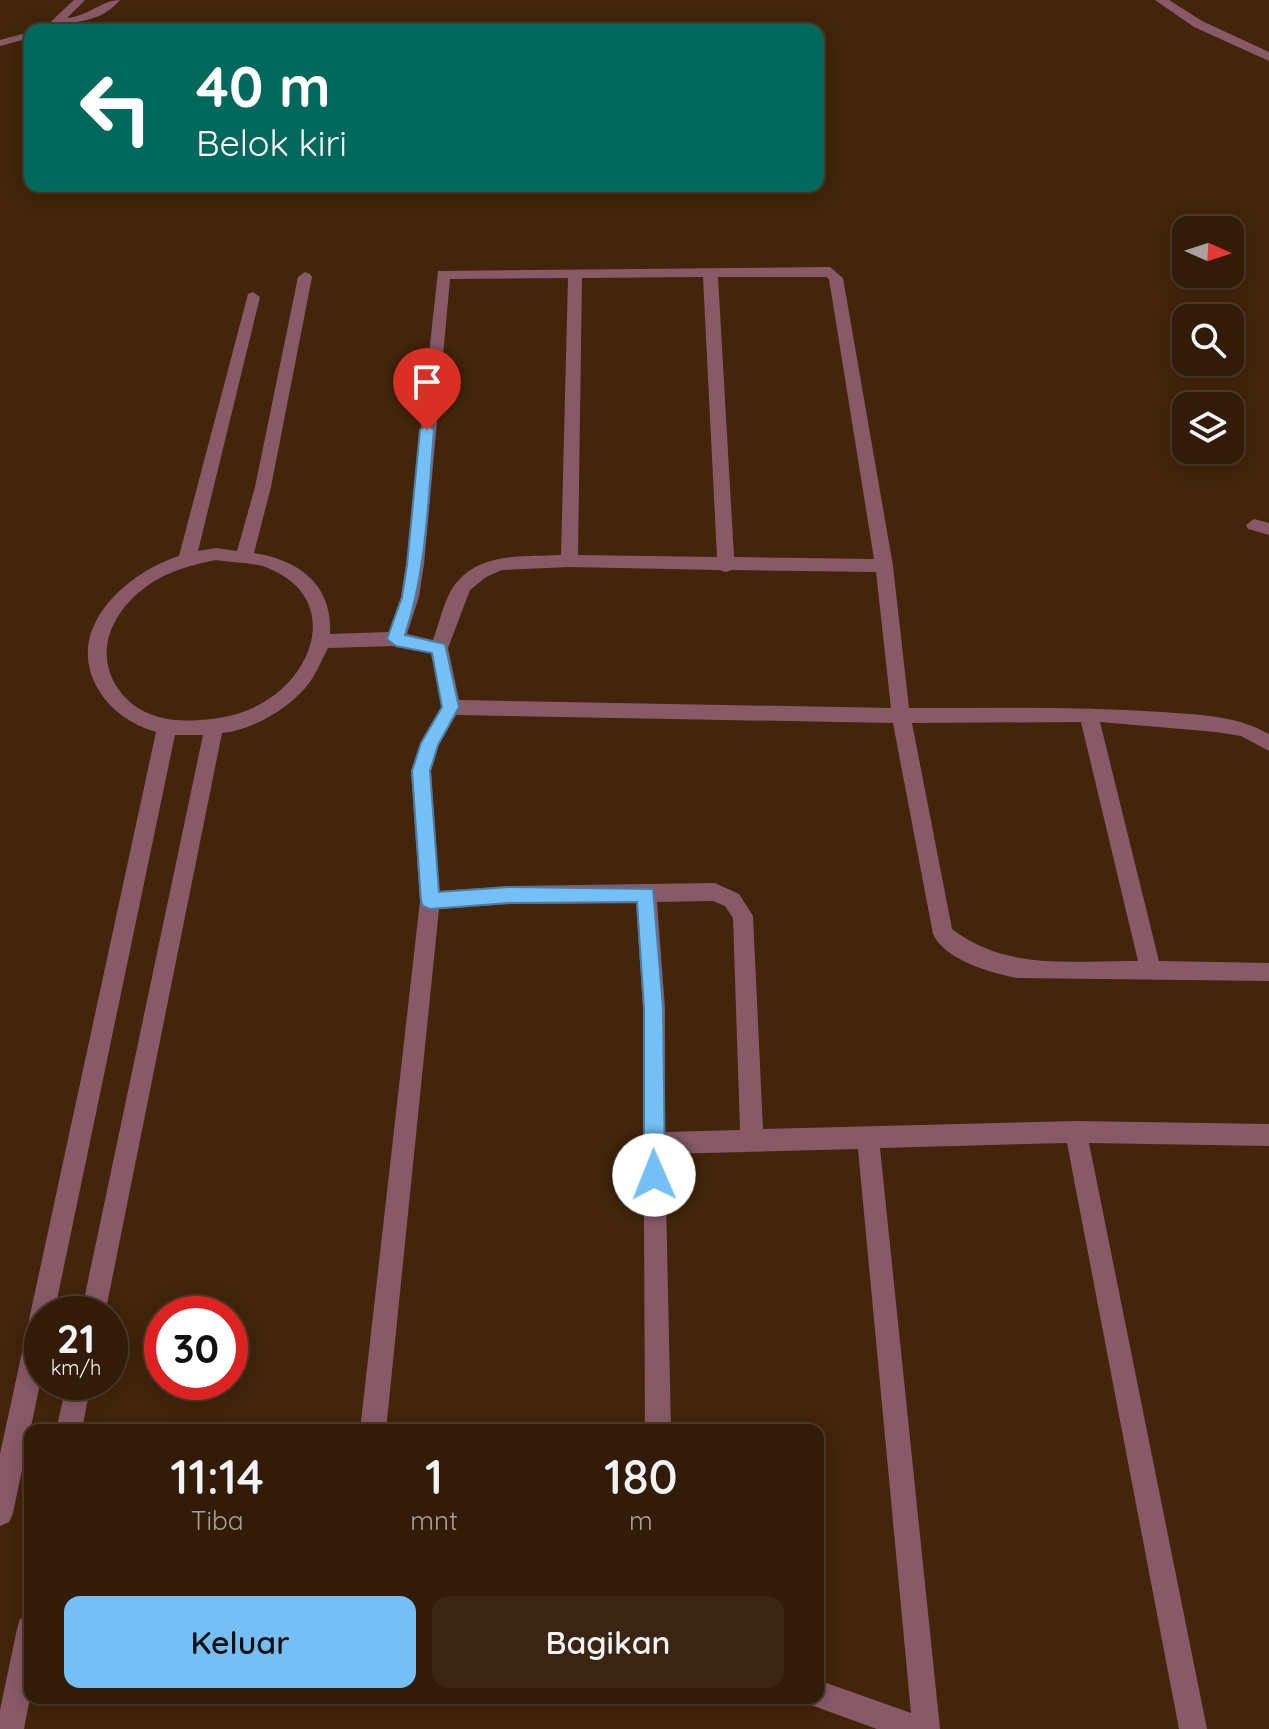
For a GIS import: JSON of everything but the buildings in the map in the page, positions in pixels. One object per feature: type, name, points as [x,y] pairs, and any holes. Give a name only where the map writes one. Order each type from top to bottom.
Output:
[{"type":"street","points":[[1161,0],[1198,24],[1269,57]]},
{"type":"street","points":[[396,639],[410,597],[415,565],[443,274],[830,272],[836,278],[884,566],[901,716],[943,934],[964,951],[988,963],[1017,969],[1269,972]]},
{"type":"street","points":[[710,273],[726,566]]},
{"type":"street","points":[[569,561],[572,541],[575,275]]},
{"type":"street","points":[[245,554],[263,487],[305,277]]},
{"type":"street","points":[[187,559],[253,297]]},
{"type":"street","points":[[216,554],[245,554],[291,569],[307,583],[319,600],[325,620],[324,641],[311,670],[287,696],[254,716],[214,728],[183,729],[153,724],[127,712],[109,695],[98,674],[95,651],[101,627],[124,595],[159,570],[187,559],[216,554]]},
{"type":"street","points":[[374,1424],[430,901],[421,771],[430,743],[451,707],[439,648],[463,586],[480,572],[501,564],[569,561],[726,566],[884,566]]},
{"type":"street","points":[[324,641],[396,639],[439,648]]},
{"type":"street","points":[[451,707],[901,716],[1089,714],[1216,724],[1245,729],[1269,743]]},
{"type":"street","points":[[1089,714],[1151,970]]},
{"type":"street","points":[[46,1296],[167,726]]},
{"type":"street","points":[[97,1296],[214,728]]},
{"type":"street","points":[[430,901],[509,895],[715,892],[732,900],[743,916],[752,1139]]},
{"type":"street","points":[[646,894],[654,1008],[658,1424]]},
{"type":"street","points":[[654,1143],[1076,1132],[1269,1135]]},
{"type":"street","points":[[1076,1132],[1193,1729]]},
{"type":"street","points":[[868,1136],[926,1729]]},
{"type":"street","points":[[0,1513],[24,1400]]},
{"type":"street","points":[[70,1424],[75,1400]]},
{"type":"street","points":[[10,1729],[24,1659]]},
{"type":"street","points":[[824,1696],[916,1729]]},
{"type":"lane","points":[[57,24],[80,0]]},
{"type":"lane","points":[[60,22],[90,18],[115,0]]},
{"type":"lane","points":[[0,43],[24,37]]},
{"type":"route","points":[[427,430],[415,565],[410,597],[396,639],[439,648],[451,707],[430,743],[421,771],[430,901],[509,895],[646,894],[654,1008],[654,1175]]}]
